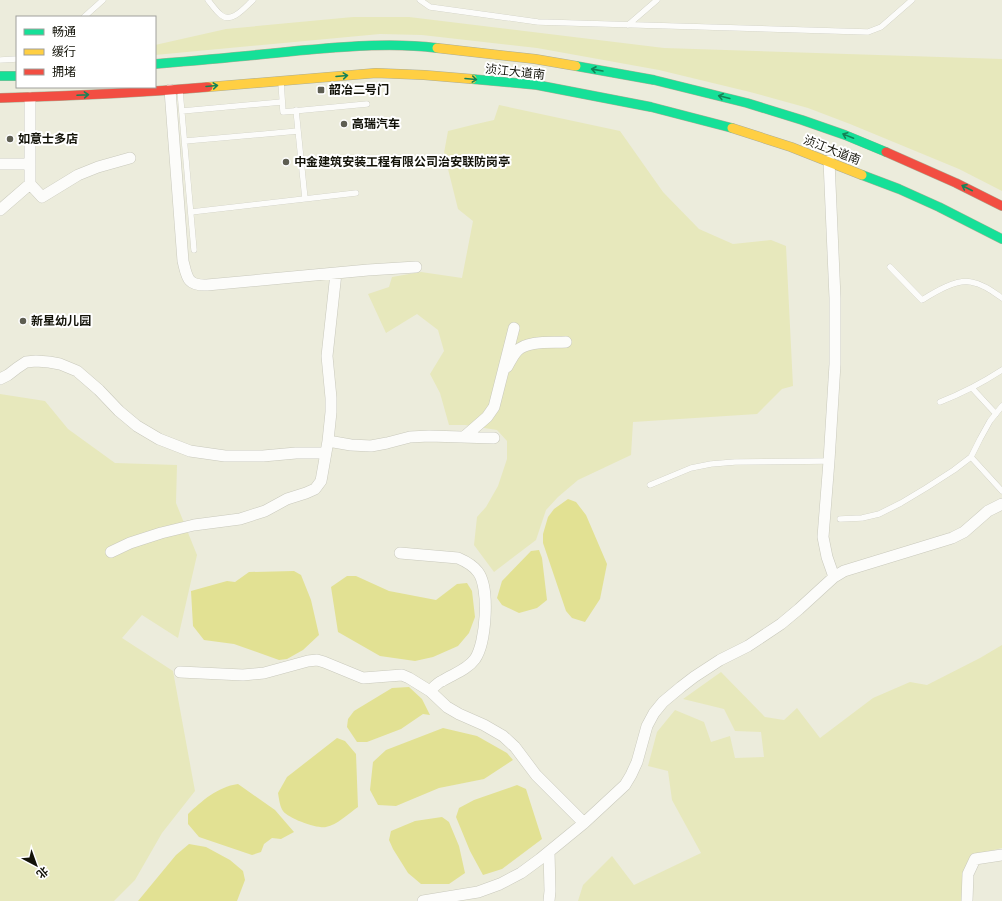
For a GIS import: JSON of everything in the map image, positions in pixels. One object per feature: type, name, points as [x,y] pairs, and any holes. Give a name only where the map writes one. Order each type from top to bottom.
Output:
[{"type":"main road","name":"浈江大道南","points":[[156,64],[378,45],[422,46],[535,59],[654,80],[747,103],[802,120],[845,134],[956,183],[1002,206]]},
{"type":"main road","name":"浈江大道南","points":[[0,98],[30,98],[44,92],[175,90],[376,73],[424,75],[537,85],[651,107],[736,129],[791,146],[926,200],[1002,239]]},
{"type":"main road","points":[[0,76],[16,76]]},
{"type":"street","points":[[175,90],[184,261],[189,280],[196,285],[207,285],[416,267]]},
{"type":"street","points":[[30,98],[30,184],[42,197],[78,175],[98,167],[130,158]]},
{"type":"street","points":[[829,161],[835,298],[835,364],[823,537],[827,557],[834,577]]},
{"type":"street","points":[[0,164],[30,164]]},
{"type":"street","points":[[0,210],[30,184]]},
{"type":"street","points":[[111,552],[161,533],[194,525],[240,519],[265,511],[287,499],[315,489],[321,481],[327,447],[331,398],[327,356],[336,273]]},
{"type":"street","points":[[464,437],[487,417],[494,407],[514,328]]},
{"type":"street","points":[[501,378],[517,350],[524,345],[531,343],[566,342]]},
{"type":"street","points":[[0,379],[26,362],[36,361],[60,364],[77,371],[137,426],[159,439],[190,452],[225,456],[263,456],[296,453],[327,447],[352,445],[371,446],[410,437],[429,436],[494,438]]},
{"type":"street","points":[[423,901],[478,892],[500,884],[521,873],[549,852],[584,823],[625,785],[637,762],[647,726],[654,713],[663,702],[694,677],[720,660],[748,646],[781,624],[834,577],[844,571],[958,536],[988,511],[1002,504]]},
{"type":"street","points":[[400,553],[458,558],[469,564],[478,572],[483,584],[485,611],[484,634],[475,658],[470,665],[460,672],[441,681],[430,691]]},
{"type":"street","points":[[180,672],[243,675],[264,673],[317,660],[363,678],[402,675],[417,682],[430,691],[447,707],[503,736],[515,747],[536,775],[584,823]]},
{"type":"street","points":[[549,852],[549,901]]},
{"type":"street","points":[[967,901],[968,874],[975,859],[1002,855]]},
{"type":"lane","points":[[85,16],[103,0]]},
{"type":"lane","points":[[208,0],[222,16],[230,18],[253,0]]},
{"type":"lane","points":[[420,0],[430,7],[538,22],[868,32],[881,27],[912,0]]},
{"type":"lane","points":[[628,25],[657,0]]},
{"type":"lane","points":[[0,60],[16,59]]},
{"type":"lane","points":[[281,80],[283,112],[367,104]]},
{"type":"lane","points":[[175,90],[182,111],[194,250]]},
{"type":"lane","points":[[182,111],[282,102]]},
{"type":"lane","points":[[296,110],[305,199]]},
{"type":"lane","points":[[185,141],[298,131]]},
{"type":"lane","points":[[191,212],[356,193]]},
{"type":"lane","points":[[890,267],[922,300],[949,285],[970,281],[990,290],[1002,298]]},
{"type":"lane","points":[[940,402],[972,388],[1002,370]]},
{"type":"lane","points":[[972,388],[996,414]]},
{"type":"lane","points":[[840,519],[862,518],[879,514],[901,503],[949,474],[971,456],[980,439],[1002,406]]},
{"type":"lane","points":[[971,456],[1002,491]]},
{"type":"lane","points":[[650,485],[691,468],[711,464],[735,462],[829,461]]},
{"type":"green space","points":[[353,17],[409,17],[664,48],[1002,59],[1002,191],[959,169],[808,108],[659,70],[537,48],[422,35],[380,34],[156,55],[156,45],[226,29]]},
{"type":"green space","points":[[499,105],[620,131],[663,192],[699,229],[733,244],[771,240],[786,246],[793,386],[782,389],[757,414],[633,422],[631,455],[578,480],[558,497],[546,510],[536,540],[494,572],[474,545],[477,517],[486,507],[498,486],[507,459],[507,441],[497,430],[465,425],[449,425],[440,393],[430,374],[444,351],[438,330],[417,314],[386,333],[368,294],[389,287],[392,277],[421,272],[462,278],[473,221],[458,209],[444,153],[448,131],[494,120]]},
{"type":"green space","points":[[0,394],[45,401],[68,429],[115,463],[177,465],[176,503],[197,555],[178,638],[142,615],[122,638],[173,671],[195,791],[162,833],[135,880],[114,901],[0,901]]},
{"type":"green space","points":[[1002,645],[1002,848],[973,855],[964,901],[578,901],[583,885],[612,856],[634,885],[701,853],[672,800],[668,771],[648,766],[657,732],[675,710],[704,722],[711,742],[730,736],[735,758],[764,757],[761,732],[735,731],[724,709],[683,699],[721,672],[765,717],[784,720],[797,708],[820,738],[873,698],[910,682],[927,685]]},
{"type":"shaded area","points":[[568,499],[576,502],[586,515],[607,564],[600,599],[585,622],[572,618],[566,611],[543,543],[543,534],[548,517],[554,509]]},
{"type":"shaded area","points":[[539,550],[542,558],[547,600],[537,608],[519,613],[502,605],[497,598],[502,581],[531,551]]},
{"type":"shaded area","points":[[294,571],[301,575],[311,600],[319,635],[303,650],[287,659],[279,660],[234,644],[204,640],[193,626],[191,591],[227,581],[235,582],[249,572]]},
{"type":"shaded area","points":[[347,576],[356,576],[389,591],[436,600],[457,584],[467,583],[472,591],[475,617],[469,633],[458,646],[433,657],[415,661],[380,656],[338,632],[331,587]]},
{"type":"shaded area","points":[[409,687],[422,699],[430,715],[423,714],[401,729],[367,742],[357,742],[347,727],[348,719],[354,711],[392,688]]},
{"type":"shaded area","points":[[443,728],[477,736],[507,753],[513,760],[484,779],[439,788],[396,806],[378,805],[370,790],[373,762],[386,750]]},
{"type":"shaded area","points":[[337,738],[345,741],[356,754],[358,807],[339,821],[326,827],[310,825],[286,814],[282,809],[278,793],[287,777]]},
{"type":"shaded area","points":[[238,784],[275,810],[294,832],[281,839],[272,838],[264,844],[261,852],[252,855],[199,837],[188,824],[188,814],[217,791]]},
{"type":"shaded area","points":[[517,785],[526,789],[542,839],[502,869],[483,875],[470,851],[456,817],[459,808],[474,800]]},
{"type":"shaded area","points":[[442,817],[449,822],[459,846],[465,873],[449,884],[421,884],[408,873],[393,849],[389,840],[391,831],[415,821]]},
{"type":"shaded area","points":[[189,844],[206,847],[230,860],[243,871],[245,880],[237,901],[138,901],[176,855]]},
{"type":"traffic: fast","points":[[156,64],[348,47],[402,45],[437,48]]},
{"type":"traffic: fast","points":[[576,66],[654,80],[747,103],[845,135],[886,152]]},
{"type":"traffic: fast","points":[[0,76],[16,76]]},
{"type":"traffic: fast","points":[[472,79],[537,85],[651,107],[732,128]]},
{"type":"traffic: fast","points":[[862,175],[899,189],[939,207],[1002,239]]},
{"type":"traffic: slow","points":[[437,48],[535,59],[576,66]]},
{"type":"traffic: slow","points":[[208,87],[376,73],[472,79]]},
{"type":"traffic: slow","points":[[732,128],[791,147],[862,175]]},
{"type":"traffic: jam","points":[[0,98],[104,94],[208,87]]},
{"type":"traffic: jam","points":[[886,152],[956,183],[1002,206]]},
{"type":"place","name":"韶冶二号门","points":[[321,90]]},
{"type":"place","name":"高瑞汽车","points":[[344,124]]},
{"type":"place","name":"如意士多店","points":[[10,139]]},
{"type":"place","name":"中金建筑安装工程有限公司治安联防岗亭","points":[[286,162]]},
{"type":"place","name":"新星幼儿园","points":[[23,321]]}]
